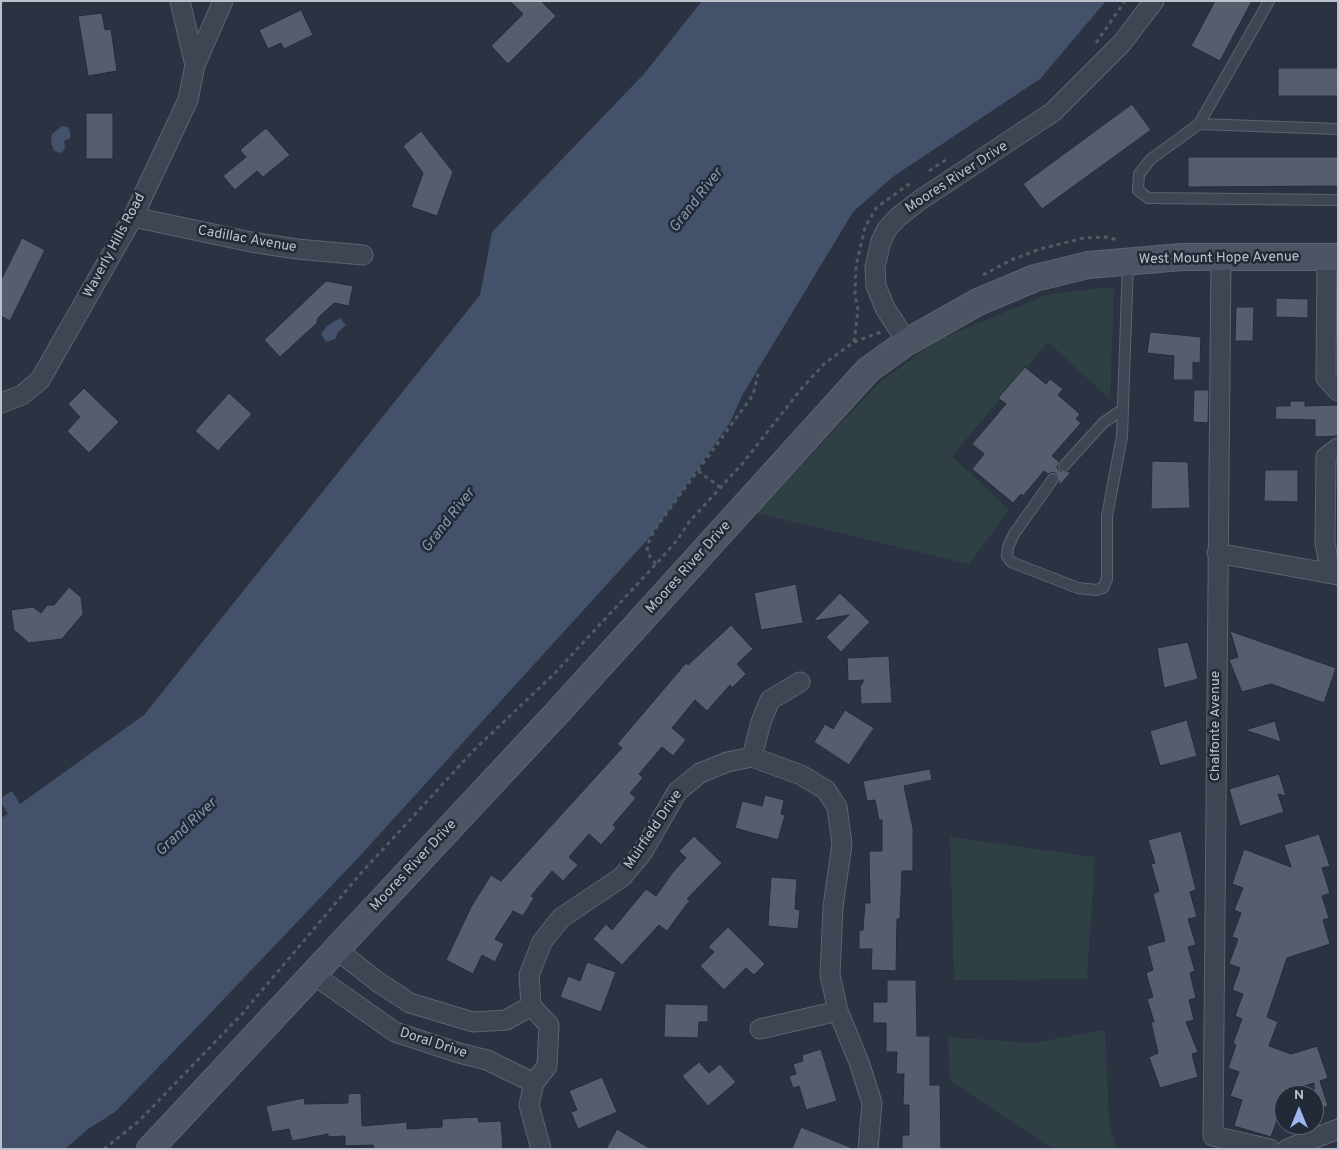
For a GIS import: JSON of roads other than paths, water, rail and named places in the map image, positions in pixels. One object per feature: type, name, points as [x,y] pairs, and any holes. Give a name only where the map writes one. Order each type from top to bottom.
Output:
[{"type":"street","name":"Waverly Hills Road","points":[[180,1],[195,64]]},
{"type":"street","name":"Waverly Hills Road","points":[[1,403],[22,396],[40,380],[133,217],[188,100],[195,64],[223,1]]},
{"type":"street","name":"Moores River Drive","points":[[150,1149],[557,713],[868,370],[907,342],[885,308],[876,286],[875,267],[881,241],[887,229],[898,216],[1053,112],[1122,44],[1154,1]]},
{"type":"street","name":"Cadillac Avenue","points":[[133,217],[251,242],[298,249],[363,254]]},
{"type":"street","name":"West Mount Hope Avenue","points":[[907,342],[978,302],[1035,278],[1088,264],[1182,257],[1332,257]]},
{"type":"street","name":"Chalfonte Avenue","points":[[1221,257],[1213,1136],[1270,1149]]},
{"type":"street","points":[[1332,257],[1326,378],[1338,391]]},
{"type":"street","points":[[1338,448],[1326,457],[1325,542],[1328,560],[1338,570]]},
{"type":"street","points":[[1217,553],[1338,576]]},
{"type":"street","points":[[800,682],[770,700],[761,722],[752,757],[801,775],[826,790],[837,807],[842,844],[833,907],[830,976],[838,1011],[859,1062],[872,1103],[868,1149]]},
{"type":"street","name":"Muirfield Drive","points":[[531,1006],[530,975],[542,942],[560,918],[622,877],[642,853],[677,792],[700,773],[727,762],[752,757]]},
{"type":"street","points":[[336,950],[378,982],[410,1003],[473,1022],[506,1020],[531,1006],[549,1025],[547,1066],[534,1083],[529,1105],[541,1149]]},
{"type":"street","name":"Doral Drive","points":[[314,975],[395,1032],[487,1060],[534,1083]]},
{"type":"street","points":[[760,1029],[838,1011]]},
{"type":"street","points":[[1287,1149],[1338,1129]]},
{"type":"lane","points":[[1270,1],[1198,124],[1151,159],[1139,174],[1138,190],[1148,198],[1338,200]]},
{"type":"lane","points":[[1198,124],[1338,129]]},
{"type":"lane","points":[[1053,479],[1014,534],[1008,547],[1008,556],[1011,562],[1078,588],[1096,590],[1103,588],[1107,579],[1107,516],[1122,436],[1128,260]]},
{"type":"lane","points":[[1064,466],[1103,423],[1123,409]]},
{"type":"water","name":"Grand River","points":[[702,1],[1106,1],[1040,79],[894,176],[853,212],[743,394],[729,424],[650,537],[357,859],[202,1022],[115,1112],[88,1129],[65,1149],[1,1149],[1,818],[8,814],[1,803],[1,798],[12,791],[20,804],[144,715],[480,295],[492,232],[644,74]]},
{"type":"water","points":[[62,126],[68,127],[70,138],[64,141],[65,148],[62,153],[54,151],[51,142],[52,134]]},
{"type":"water","points":[[340,318],[346,325],[338,332],[335,339],[326,342],[321,334],[327,326]]}]
